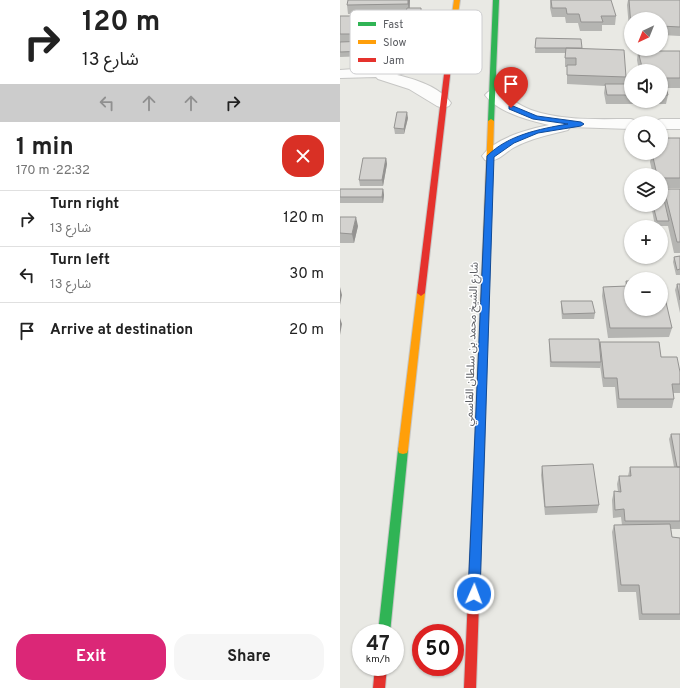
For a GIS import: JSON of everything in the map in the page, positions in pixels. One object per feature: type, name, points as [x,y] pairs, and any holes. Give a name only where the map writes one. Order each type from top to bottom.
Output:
[{"type":"main road","points":[[456,10],[457,0]]},
{"type":"main road","name":"شارع الشيخ محمد بن سلطان القاسمي","points":[[470,688],[496,0]]},
{"type":"main road","points":[[385,624],[396,512],[447,74]]},
{"type":"main road","points":[[378,688],[380,676]]},
{"type":"street","points":[[340,74],[376,74],[408,82],[421,88],[443,103]]},
{"type":"street","points":[[493,95],[511,108],[536,118],[581,124],[624,124]]},
{"type":"street","points":[[490,156],[512,142],[537,131],[581,124]]},
{"type":"street","points":[[668,124],[680,124]]},
{"type":"building","points":[[348,0],[408,0],[408,4],[347,5]]},
{"type":"building","points":[[551,0],[611,0],[616,16],[601,16],[603,22],[581,22],[579,14],[567,14],[566,8],[552,8]]},
{"type":"building","points":[[629,0],[680,0],[680,27],[668,26],[668,12],[630,12]]},
{"type":"building","points":[[407,8],[421,8],[421,10],[406,10]]},
{"type":"building","points":[[340,16],[350,16],[350,34],[340,34]]},
{"type":"building","points":[[536,38],[581,39],[582,48],[535,48]]},
{"type":"building","points":[[340,42],[350,42],[350,52],[340,52]]},
{"type":"building","points":[[566,48],[624,50],[624,77],[567,75],[567,65],[576,65],[576,58],[565,58]]},
{"type":"building","points":[[668,51],[680,51],[680,78],[668,78],[668,64],[641,64],[639,56],[668,56]]},
{"type":"building","points":[[605,84],[624,84],[624,95],[607,95]]},
{"type":"building","points":[[397,112],[407,112],[404,129],[394,128]]},
{"type":"building","points":[[668,138],[680,138],[680,178],[668,178],[668,168],[655,168],[654,160],[668,160]]},
{"type":"building","points":[[363,158],[386,158],[382,180],[359,180]]},
{"type":"building","points":[[340,189],[383,189],[382,197],[340,197]]},
{"type":"building","points":[[668,189],[680,189],[680,242],[677,242],[668,205]]},
{"type":"building","points":[[655,212],[667,212],[669,221],[657,220]]},
{"type":"building","points":[[340,217],[356,217],[352,234],[340,233]]},
{"type":"building","points":[[680,256],[680,269],[677,270],[674,257]]},
{"type":"building","points":[[677,284],[680,284],[680,300]]},
{"type":"building","points":[[624,286],[624,316],[668,316],[668,311],[672,328],[610,328],[603,287]]},
{"type":"building","points":[[561,301],[592,301],[595,313],[563,314]]},
{"type":"building","points":[[549,339],[599,339],[601,362],[551,362]]},
{"type":"building","points":[[600,342],[659,342],[661,357],[677,357],[680,372],[680,384],[672,384],[674,399],[619,399],[617,378],[604,378]]},
{"type":"building","points":[[671,434],[680,434],[680,467],[677,467]]},
{"type":"building","points":[[593,464],[599,505],[545,507],[542,466]]},
{"type":"building","points":[[630,467],[680,467],[680,521],[625,521],[624,509],[615,510],[614,491],[621,492],[619,476],[631,476]]},
{"type":"building","points":[[670,524],[672,537],[680,538],[680,614],[642,614],[639,585],[621,585],[614,525]]},
{"type":"traffic: fast","points":[[491,121],[496,0]]},
{"type":"traffic: fast","points":[[385,624],[403,450]]},
{"type":"traffic: slow","points":[[456,10],[457,0]]},
{"type":"traffic: slow","points":[[479,461],[491,121]]},
{"type":"traffic: slow","points":[[403,450],[421,293]]},
{"type":"traffic: jam","points":[[421,293],[447,74]]},
{"type":"traffic: jam","points":[[470,688],[479,461]]},
{"type":"traffic: jam","points":[[379,688],[380,676]]},
{"type":"route","points":[[474,594],[490,156],[512,142],[537,131],[581,124],[536,118],[511,108]]}]
